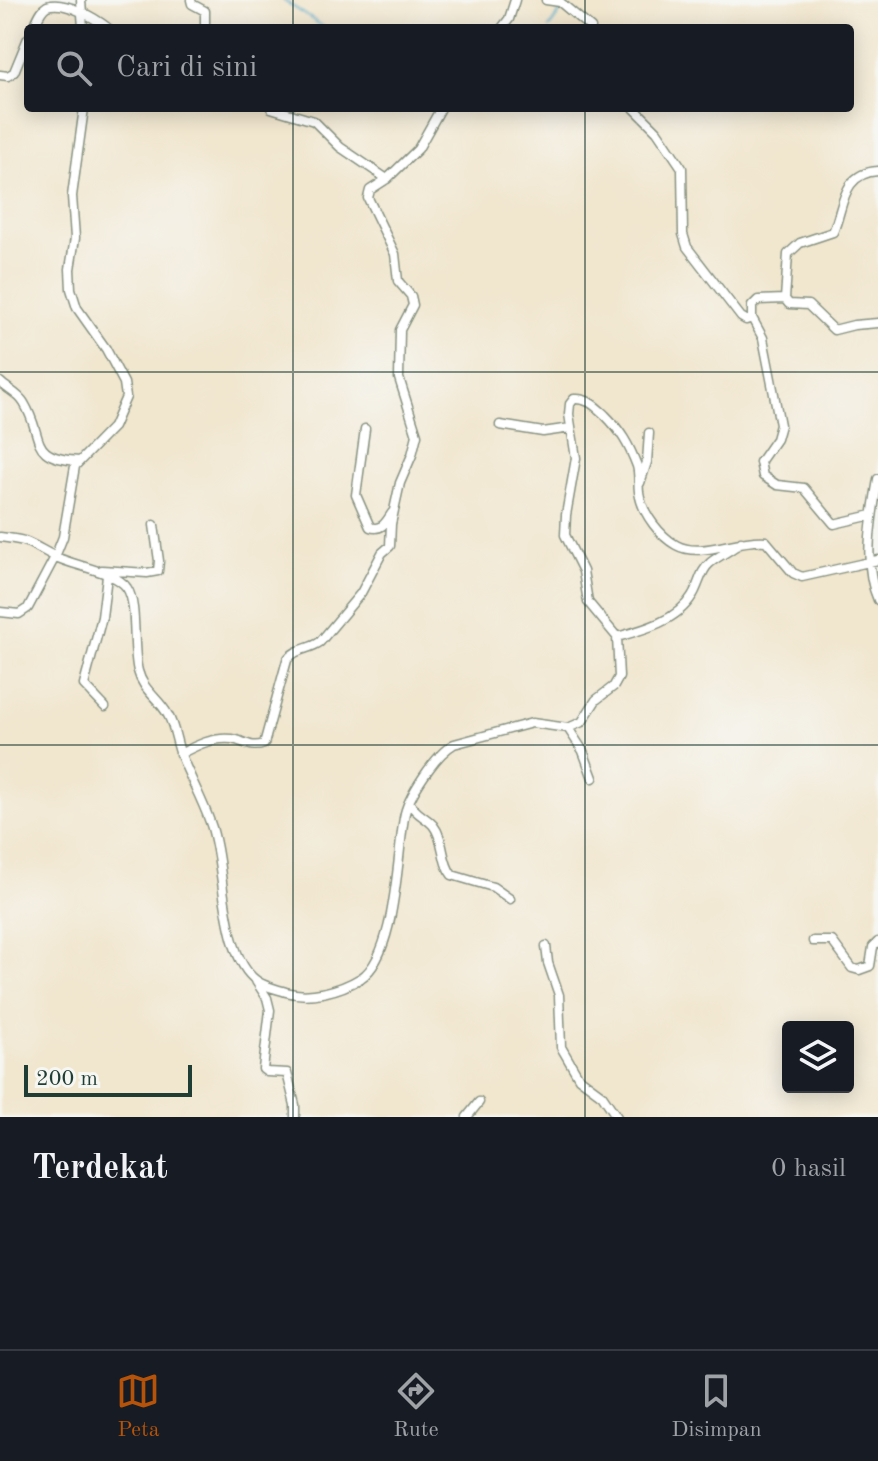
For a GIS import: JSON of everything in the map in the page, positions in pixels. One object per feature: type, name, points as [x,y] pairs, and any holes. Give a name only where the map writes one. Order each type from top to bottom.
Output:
[{"type":"street","points":[[81,0],[83,24]]},
{"type":"street","points":[[191,0],[192,4],[205,11],[205,24]]},
{"type":"street","points":[[505,24],[515,0]]},
{"type":"street","points":[[546,0],[561,1],[587,24]]},
{"type":"street","points":[[35,24],[40,13],[50,5],[83,12],[102,24]]},
{"type":"street","points":[[0,75],[8,76],[14,72],[24,48]]},
{"type":"street","points":[[0,612],[19,614],[28,608],[63,537],[71,476],[79,461],[113,427],[124,404],[126,389],[106,349],[77,308],[71,289],[70,269],[75,238],[72,196],[83,112]]},
{"type":"street","points":[[284,112],[314,121],[347,153],[387,179]]},
{"type":"street","points":[[180,754],[211,740],[234,739],[253,746],[264,744],[287,660],[296,651],[320,642],[361,593],[382,553],[390,546],[391,524],[400,483],[417,435],[399,378],[400,330],[413,305],[411,296],[398,281],[395,254],[368,198],[370,190],[387,179],[418,149],[439,112]]},
{"type":"street","points":[[638,112],[657,131],[682,168],[683,234],[687,247],[741,317],[746,320],[752,318]]},
{"type":"street","points":[[878,171],[863,174],[846,191],[833,232],[800,243],[790,250],[785,299],[789,304],[808,305],[834,330],[878,323]]},
{"type":"street","points":[[785,299],[756,301],[752,306],[752,318],[763,338],[780,425],[776,439],[760,462],[763,476],[777,485],[804,488],[834,524],[872,515]]},
{"type":"street","points":[[0,382],[23,401],[44,450],[53,459],[79,461]]},
{"type":"street","points":[[256,980],[296,995],[310,995],[337,988],[367,973],[376,960],[392,909],[404,815],[409,802],[446,748],[532,723],[568,728],[582,722],[596,700],[614,686],[619,677],[617,637],[588,602],[583,571],[565,535],[576,458],[569,408],[574,399],[588,401],[623,434],[637,467],[641,500],[653,523],[665,537],[680,547],[697,551],[742,541],[766,541],[799,576],[874,561]]},
{"type":"street","points":[[500,425],[543,432],[571,428]]},
{"type":"street","points":[[365,429],[356,495],[370,527],[384,525],[397,505]]},
{"type":"street","points":[[639,488],[647,462],[649,433]]},
{"type":"street","points":[[878,479],[872,515],[874,561],[869,577],[878,600]]},
{"type":"street","points":[[88,569],[158,571],[154,525]]},
{"type":"street","points":[[0,537],[23,541],[55,557],[123,582],[131,593],[134,649],[140,680],[167,712],[180,754],[216,840],[232,939],[240,959],[267,998],[270,1010],[263,1069],[287,1073],[295,1117]]},
{"type":"street","points":[[617,637],[648,629],[673,614],[692,596],[708,564],[742,541]]},
{"type":"street","points":[[105,707],[84,685],[101,625],[107,576]]},
{"type":"street","points":[[568,728],[583,751],[593,778]]},
{"type":"street","points":[[409,802],[418,816],[435,829],[445,851],[448,872],[493,887],[510,899]]},
{"type":"street","points":[[813,941],[832,941],[856,970],[870,966],[873,947],[878,942]]},
{"type":"street","points":[[546,946],[548,963],[559,995],[561,1047],[579,1078],[602,1095],[617,1117]]},
{"type":"street","points":[[467,1117],[479,1102]]},
{"type":"waterway","points":[[283,0],[319,24]]},
{"type":"waterway","points":[[552,24],[563,8]]}]
